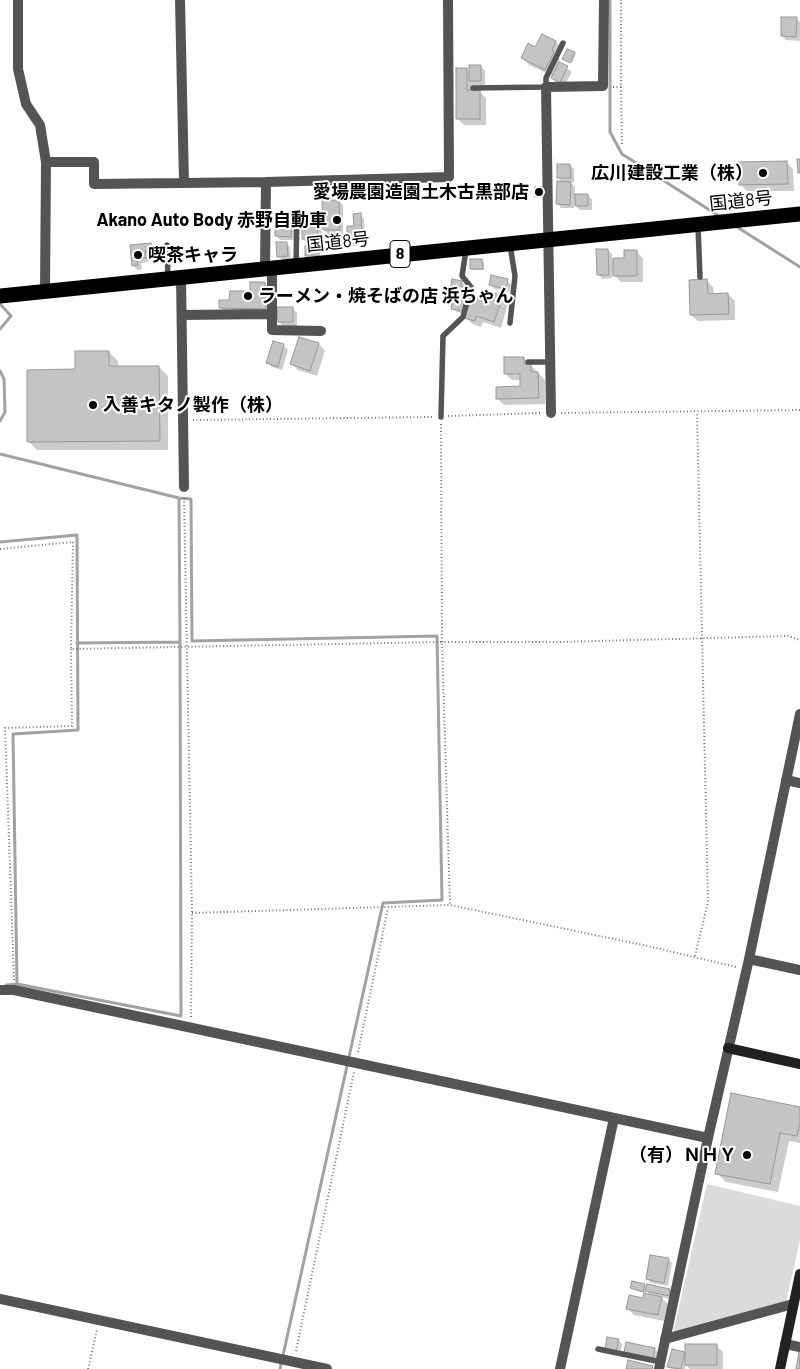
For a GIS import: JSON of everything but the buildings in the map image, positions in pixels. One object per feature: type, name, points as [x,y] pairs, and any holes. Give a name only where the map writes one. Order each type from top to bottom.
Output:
[{"type":"highway","name":"国道8号","points":[[0,296],[800,214]]},
{"type":"main road","points":[[728,1048],[800,1064]]},
{"type":"main road","points":[[780,1369],[800,1274]]},
{"type":"street","points":[[18,0],[18,69],[26,104],[40,125],[46,162],[46,291]]},
{"type":"street","points":[[180,0],[184,182]]},
{"type":"street","points":[[46,162],[94,162],[94,184],[449,177],[448,0]]},
{"type":"street","points":[[551,413],[546,87],[603,86],[604,0]]},
{"type":"street","points":[[266,182],[272,330],[321,331]]},
{"type":"street","points":[[175,278],[182,315],[184,487]]},
{"type":"street","points":[[182,315],[272,314]]},
{"type":"street","points":[[660,1365],[708,1138],[748,964],[800,714]]},
{"type":"street","points":[[786,780],[800,783]]},
{"type":"street","points":[[748,964],[800,970]]},
{"type":"street","points":[[0,990],[14,990],[708,1138]]},
{"type":"street","points":[[560,1369],[614,1118]]},
{"type":"street","points":[[0,1299],[327,1369]]},
{"type":"street","points":[[665,1339],[794,1304]]},
{"type":"street","points":[[785,1344],[800,1347]]},
{"type":"lane","points":[[472,88],[546,87],[546,78],[563,44]]},
{"type":"lane","points":[[296,265],[297,214]]},
{"type":"lane","points":[[698,224],[700,277]]},
{"type":"lane","points":[[510,243],[515,276],[510,323]]},
{"type":"lane","points":[[167,245],[175,278]]},
{"type":"lane","points":[[441,417],[443,336],[463,317],[471,287],[462,276],[466,248]]},
{"type":"lane","points":[[528,362],[550,362]]},
{"type":"lane","points":[[598,1349],[660,1365]]},
{"type":"path","points":[[621,0],[622,144]]},
{"type":"path","points":[[603,86],[621,87]]},
{"type":"path","points":[[183,420],[800,410]]},
{"type":"path","points":[[695,957],[708,902],[697,412]]},
{"type":"path","points":[[441,417],[442,642],[450,905]]},
{"type":"path","points":[[184,487],[192,914],[190,1028]]},
{"type":"path","points":[[0,550],[73,542],[72,726],[5,728],[14,990]]},
{"type":"path","points":[[71,649],[788,636],[800,640]]},
{"type":"path","points":[[192,914],[450,905],[695,957],[748,964]]},
{"type":"path","points":[[293,1362],[388,908]]},
{"type":"path","points":[[88,1369],[99,1320]]},
{"type":"shaded area","points":[[707,1184],[800,1206],[800,1240],[786,1303],[673,1333]]},
{"type":"waterway","points":[[610,0],[610,132],[622,154],[719,216]]},
{"type":"waterway","points":[[737,227],[800,267]]},
{"type":"waterway","points":[[0,304],[11,316],[0,329]]},
{"type":"waterway","points":[[0,371],[4,379],[5,412],[0,421]]},
{"type":"waterway","points":[[0,454],[179,498],[191,499],[192,641],[437,636],[442,900],[383,903],[280,1369]]},
{"type":"waterway","points":[[77,643],[180,642],[179,498]]},
{"type":"waterway","points":[[0,542],[77,535],[78,730],[13,734],[17,984]]},
{"type":"waterway","points":[[6,985],[17,984],[181,1016],[180,642]]},
{"type":"place","name":"広川建設工業（株）","points":[[763,173]]},
{"type":"place","name":"愛場農園造園土木古黒部店","points":[[539,192]]},
{"type":"place","name":"Akano Auto Body 赤野自動車","points":[[337,220]]},
{"type":"place","name":"喫茶キャラ","points":[[138,255]]},
{"type":"place","name":"ラーメン・焼そばの店 浜ちゃん","points":[[248,296]]},
{"type":"place","name":"入善キタノ製作（株）","points":[[93,405]]},
{"type":"place","name":"（有）ＮＨＹ","points":[[747,1155]]}]
